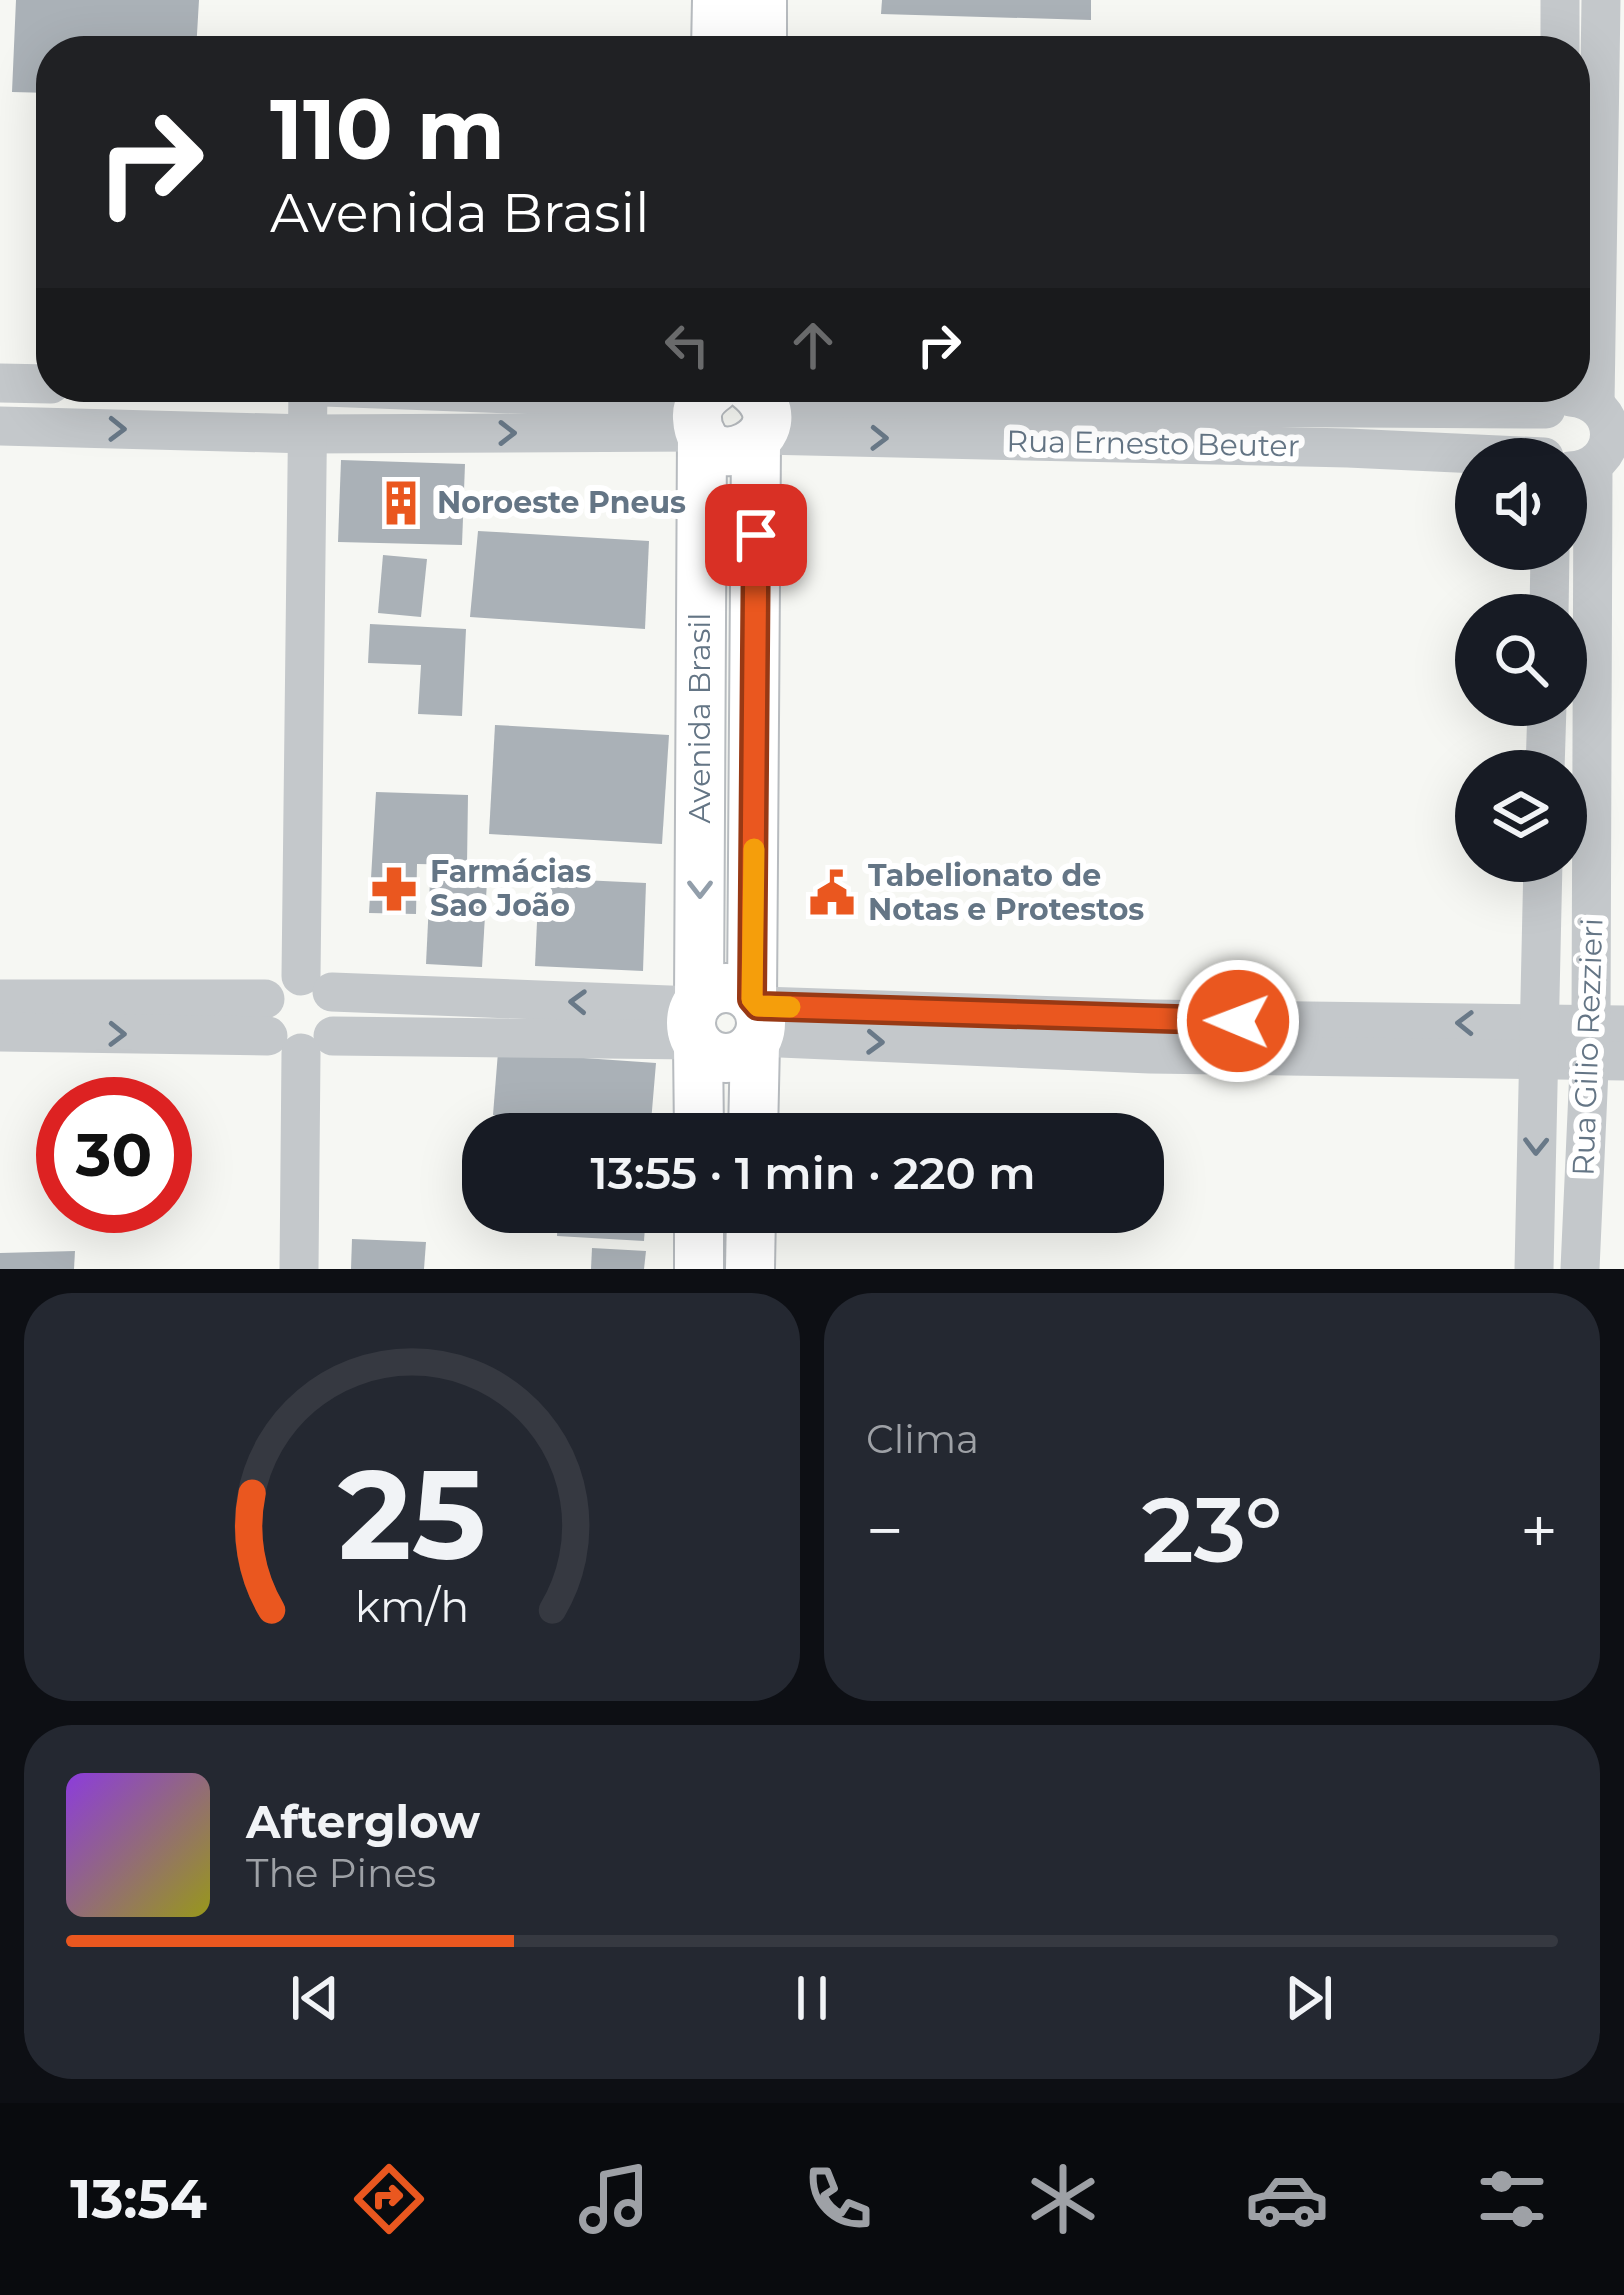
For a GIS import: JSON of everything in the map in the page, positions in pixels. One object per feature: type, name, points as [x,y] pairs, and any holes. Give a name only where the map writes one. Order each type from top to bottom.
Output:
[{"type":"main road","points":[[716,36],[717,0]]},
{"type":"main road","points":[[762,0],[762,36]]},
{"type":"main road","name":"Avenida Brasil","points":[[732,408],[756,1021],[754,1113]]},
{"type":"main road","name":"Avenida Brasil","points":[[699,1113],[697,1023],[732,408]]},
{"type":"main road","points":[[732,987],[756,1021],[738,1056],[727,1058],[706,1052],[697,1023],[708,992],[732,987]]},
{"type":"main road","points":[[699,1233],[700,1269]]},
{"type":"main road","points":[[750,1269],[751,1233]]},
{"type":"street","points":[[1559,36],[1560,0]]},
{"type":"street","points":[[1587,454],[1610,435],[1600,0]]},
{"type":"street","points":[[0,383],[36,384]]},
{"type":"street","points":[[0,999],[292,1031],[339,1014],[317,984],[308,402]]},
{"type":"street","name":"Rua Ernesto Beuter","points":[[615,402],[1348,429],[1455,444]]},
{"type":"street","name":"Rua Ernesto Beuter","points":[[1348,429],[1537,402]]},
{"type":"street","points":[[1537,438],[1539,421],[1550,402]]},
{"type":"street","name":"Rua Ernesto Beuter","points":[[0,425],[308,434],[732,408]]},
{"type":"street","name":"Rua Gilio Rezzieri","points":[[1580,1269],[1607,1043],[1584,570]]},
{"type":"street","name":"Rua Gilio Rezzieri","points":[[1534,1269],[1543,882]]},
{"type":"street","points":[[299,1269],[292,1031],[280,982],[697,1023]]},
{"type":"street","points":[[756,1021],[1151,1036],[1607,1043]]},
{"type":"street","points":[[0,1032],[697,1023]]},
{"type":"building","points":[[16,0],[199,0],[197,36],[36,36],[36,93],[12,92]]},
{"type":"building","points":[[882,0],[1091,0],[1091,20],[881,14]]},
{"type":"building","name":"Noroeste Pneus","points":[[341,460],[465,464],[462,545],[338,542]]},
{"type":"building","points":[[478,531],[649,541],[645,629],[470,617]]},
{"type":"building","points":[[383,555],[427,559],[421,617],[378,613]]},
{"type":"building","points":[[370,624],[466,629],[462,716],[418,714],[421,665],[368,663]]},
{"type":"building","points":[[495,725],[669,735],[662,844],[489,834]]},
{"type":"building","points":[[376,792],[468,795],[467,865],[417,864],[416,914],[369,913]]},
{"type":"building","points":[[539,878],[646,883],[643,971],[535,966]]},
{"type":"building","points":[[430,881],[487,881],[482,967],[426,964]]},
{"type":"building","points":[[498,1052],[656,1063],[652,1113],[493,1113]]},
{"type":"building","points":[[557,1233],[645,1233],[644,1241]]},
{"type":"building","points":[[352,1239],[426,1242],[424,1269],[351,1269]]},
{"type":"building","points":[[592,1248],[646,1251],[644,1269],[591,1269]]},
{"type":"building","points":[[75,1251],[74,1269],[0,1269],[0,1253]]},
{"type":"slow traffic","points":[[754,849],[752,999],[758,1006],[790,1007]]},
{"type":"place","name":"Noroeste Pneus","points":[[401,503]]},
{"type":"place","name":"Farmácias Sao João","points":[[394,889]]},
{"type":"place","name":"Tabelionato de Notas e Protestos","points":[[832,893]]},
{"type":"route","points":[[756,535],[752,999],[758,1006],[1238,1021]]}]
